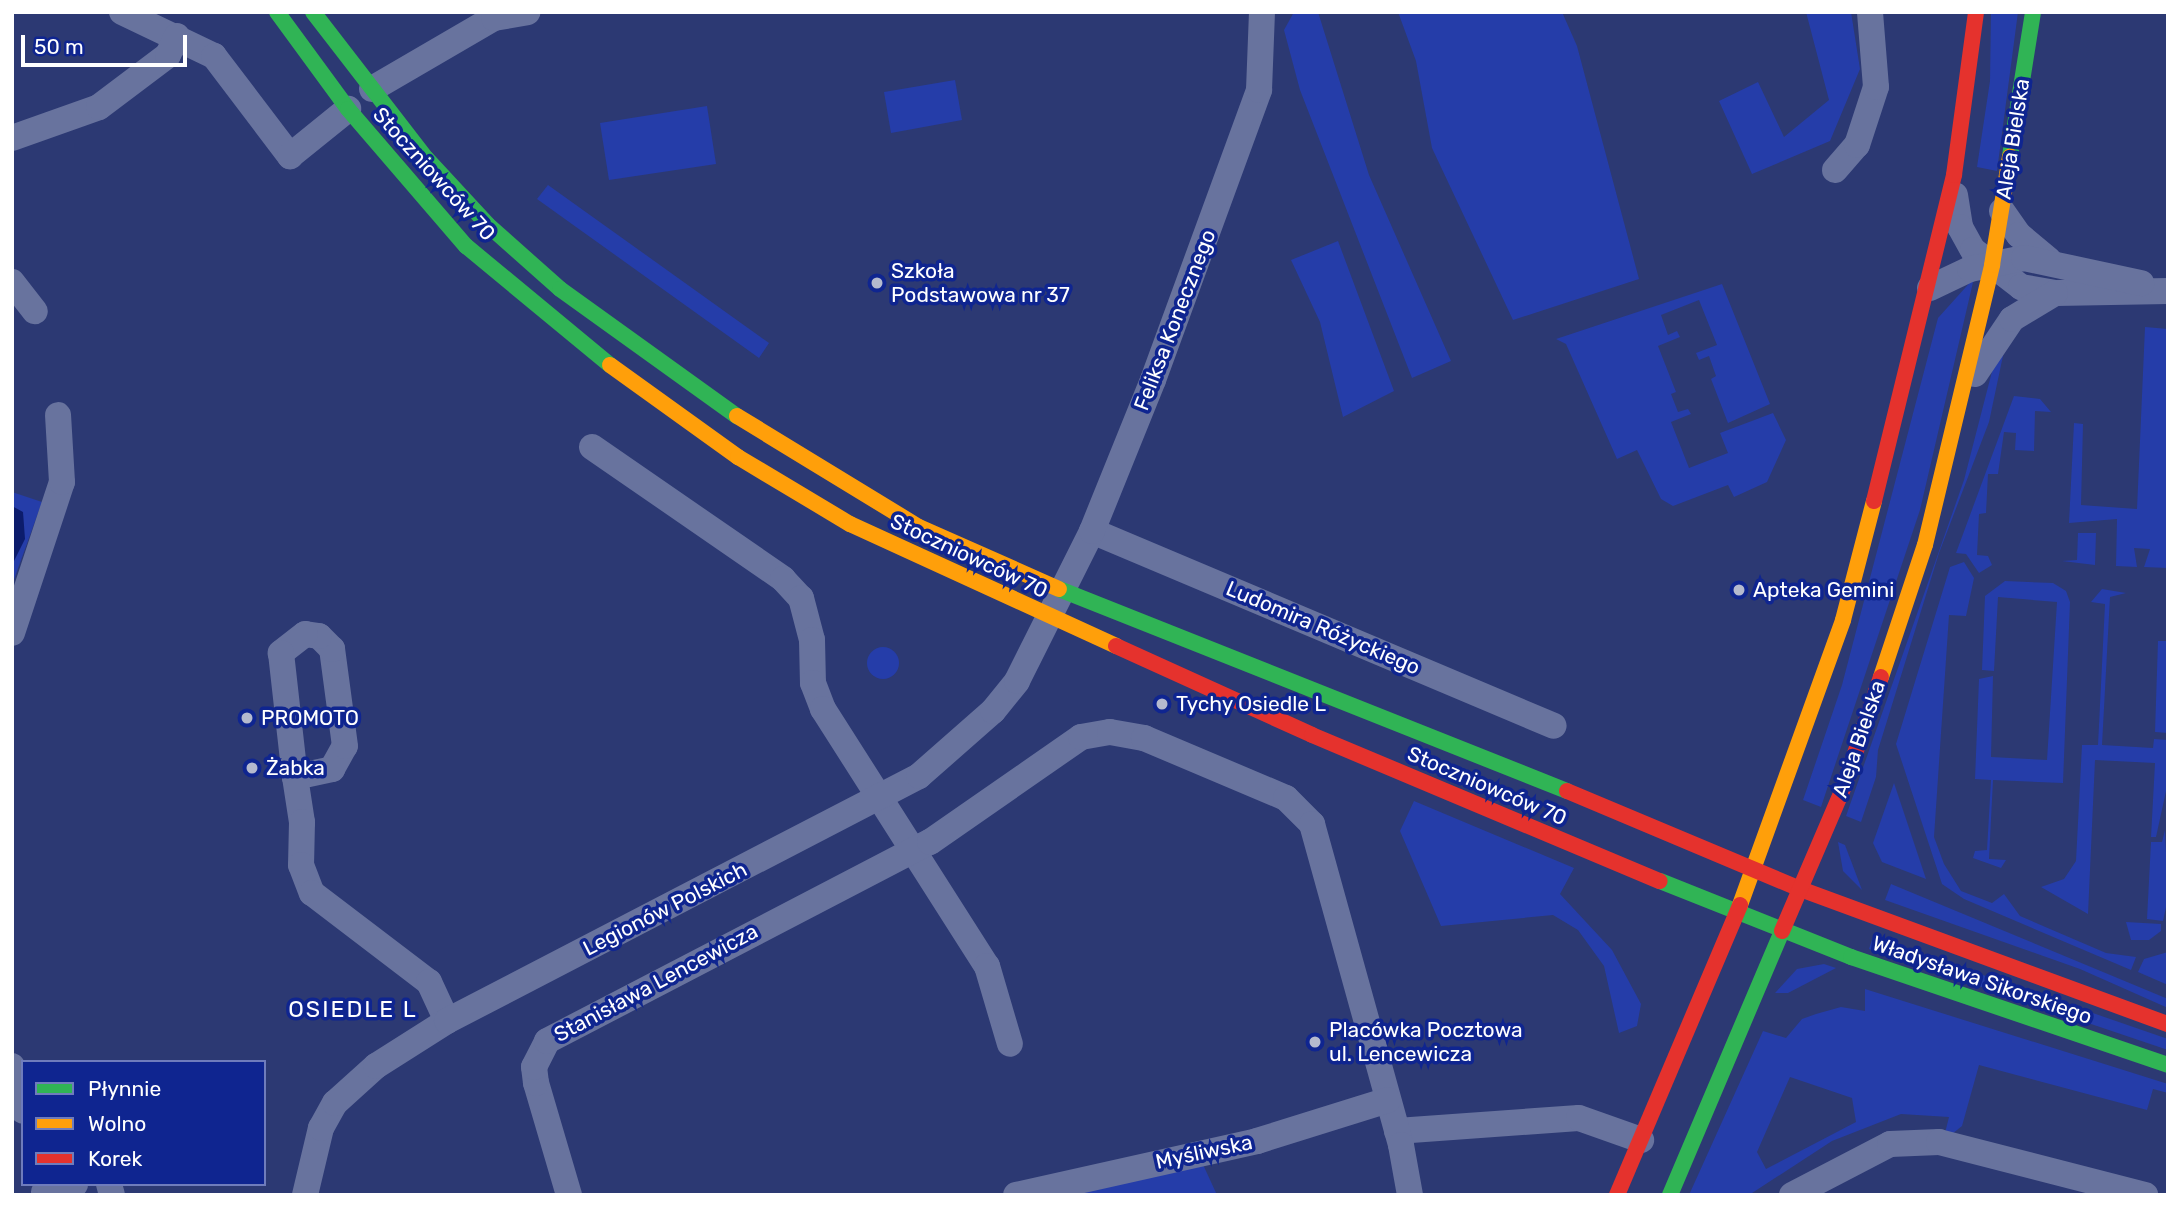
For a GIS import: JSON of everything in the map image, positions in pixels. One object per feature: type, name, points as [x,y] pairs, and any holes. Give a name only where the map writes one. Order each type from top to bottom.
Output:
[{"type":"street","points":[[122,12],[214,56],[290,156],[348,109]]},
{"type":"street","name":"Stoczniowców 70","points":[[277,12],[348,109],[466,246],[614,369],[738,457],[850,524],[1050,617],[1312,735],[1784,931]]},
{"type":"street","name":"Stoczniowców 70","points":[[313,12],[372,89],[488,225],[559,289],[704,396],[919,527],[1060,591],[1466,749],[1803,890]]},
{"type":"street","points":[[372,89],[494,18],[526,12]]},
{"type":"street","name":"Feliksa Konecznego","points":[[1050,617],[1060,591],[1092,531],[1259,90],[1262,12]]},
{"type":"street","points":[[1835,170],[1857,145],[1876,87],[1870,12]]},
{"type":"street","points":[[1617,1195],[1755,869],[1843,620],[1930,288],[1954,175],[1976,12]]},
{"type":"street","name":"Aleja Bielska","points":[[1670,1195],[1803,890],[1844,786],[1925,545],[1964,393],[1992,265],[2033,12]]},
{"type":"street","points":[[12,138],[99,107],[168,55],[177,36]]},
{"type":"street","points":[[1954,175],[1960,227],[1973,250],[2021,287],[2055,293],[2168,290]]},
{"type":"street","points":[[2002,211],[2019,235],[2049,260]]},
{"type":"street","points":[[1930,288],[1992,265],[2049,260],[2168,290]]},
{"type":"street","points":[[12,282],[35,311]]},
{"type":"street","points":[[1964,393],[2012,319],[2055,293]]},
{"type":"street","points":[[12,633],[62,482],[58,415]]},
{"type":"street","points":[[592,447],[783,579],[801,598],[811,640],[813,683],[823,709],[883,796],[910,852],[987,966],[1010,1044]]},
{"type":"street","name":"Ludomira Różyckiego","points":[[1092,531],[1553,726]]},
{"type":"street","name":"Legionów Polskich","points":[[306,1194],[311,1151],[335,1103],[376,1066],[447,1021],[883,796],[945,758],[974,733],[1017,681],[1050,617]]},
{"type":"street","points":[[295,777],[332,769],[345,746],[332,649],[319,636],[305,634],[281,653],[295,777],[301,865],[313,893],[429,982],[447,1021]]},
{"type":"street","name":"Stanisława Lencewicza","points":[[569,1195],[536,1083],[534,1067],[547,1041],[910,852],[1081,737],[1110,732],[1144,738],[1286,798],[1302,809],[1320,844],[1397,1131],[1410,1195]]},
{"type":"street","name":"Władysława Sikorskiego","points":[[1803,890],[2168,1024]]},
{"type":"street","name":"Władysława Sikorskiego","points":[[1784,931],[2168,1065]]},
{"type":"street","points":[[12,1066],[19,1106]]},
{"type":"street","name":"Myśliwska","points":[[1016,1195],[1257,1141],[1388,1100]]},
{"type":"street","points":[[1397,1131],[1578,1118],[1641,1140]]},
{"type":"street","points":[[1792,1195],[1890,1144],[1939,1142],[2145,1195]]},
{"type":"street","points":[[44,1190],[65,1186]]},
{"type":"shaded area","points":[[1294,12],[1318,12],[1369,175],[1451,361],[1412,378],[1300,90],[1284,30]]},
{"type":"shaded area","points":[[1398,12],[1562,12],[1577,46],[1639,279],[1513,320],[1432,148],[1416,61]]},
{"type":"shaded area","points":[[1806,12],[1851,12],[1860,69],[1830,141],[1752,174],[1719,101],[1758,82],[1784,137],[1829,100]]},
{"type":"shaded area","points":[[1991,12],[2018,12],[1997,171],[1977,167],[1990,81]]},
{"type":"shaded area","points":[[955,80],[962,120],[891,133],[884,92]]},
{"type":"shaded area","points":[[707,106],[716,164],[609,180],[600,123]]},
{"type":"shaded area","points":[[548,185],[769,343],[759,358],[537,199]]},
{"type":"shaded area","points":[[1338,241],[1394,391],[1343,417],[1320,322],[1291,260]]},
{"type":"shaded area","points":[[1974,278],[1920,510],[1821,807],[1803,800],[1842,685],[1938,318]]},
{"type":"shaded area","points":[[1722,284],[1770,404],[1728,423],[1711,379],[1716,376],[1709,356],[1699,360],[1696,353],[1717,345],[1699,300],[1661,315],[1668,335],[1677,331],[1680,337],[1658,346],[1676,392],[1671,394],[1678,412],[1688,409],[1691,414],[1671,422],[1689,468],[1728,453],[1720,433],[1773,413],[1786,440],[1767,482],[1734,497],[1728,485],[1673,506],[1661,499],[1637,450],[1617,459],[1566,344],[1556,339]]},
{"type":"shaded area","points":[[2021,327],[2004,351],[1989,422],[1939,553],[1878,750],[1876,777],[1861,822],[1846,816],[1964,480],[1996,356]]},
{"type":"shaded area","points":[[2145,327],[2168,329],[2168,568],[2144,567],[2150,549],[2134,548],[2137,567],[2116,566],[2117,519],[2069,523],[2074,423],[2083,424],[2081,505],[2137,509]]},
{"type":"shaded area","points":[[2014,396],[2040,399],[2051,412],[2035,411],[2034,451],[2015,450],[2016,433],[2004,432],[1998,474],[1988,474],[1986,513],[1979,514],[1977,555],[1988,556],[1992,565],[1979,573],[1966,554],[1956,553]]},
{"type":"shaded area","points":[[12,492],[42,502],[12,585]]},
{"type":"shaded area","points":[[12,506],[23,512],[25,539],[14,561],[12,596]]},
{"type":"shaded area","points":[[2078,533],[2096,533],[2095,565],[2062,561],[2077,560]]},
{"type":"shaded area","points":[[1964,562],[1974,578],[1966,616],[1949,615],[1934,837],[1944,864],[1961,891],[1992,903],[2004,894],[2020,916],[2106,953],[2136,957],[2131,970],[1964,899],[1942,884],[1896,744],[1950,567]]},
{"type":"shaded area","points":[[2005,581],[2053,583],[2066,591],[2070,602],[2063,783],[1993,780],[1989,859],[2006,860],[2001,868],[1973,858],[1975,851],[1987,850],[1991,780],[1975,779],[1979,679],[1993,676],[1991,757],[2047,760],[2057,602],[1998,597],[1994,671],[1982,670],[1985,596]]},
{"type":"shaded area","points":[[2102,589],[2126,593],[2110,597],[2102,745],[2153,748],[2154,739],[2168,740],[2168,782],[2156,837],[2151,837],[2155,763],[2095,760],[2088,914],[2041,887],[2064,879],[2076,861],[2082,745],[2098,745],[2105,604],[2091,602]]},
{"type":"shaded area","points":[[2158,641],[2168,641],[2168,733],[2155,732]]},
{"type":"shaded area","points":[[883,647],[895,651],[899,663],[895,675],[883,679],[871,675],[867,663],[871,651]]},
{"type":"shaded area","points":[[1894,783],[1926,879],[1882,862],[1873,843]]},
{"type":"shaded area","points":[[1414,801],[1574,868],[1560,894],[1612,950],[1641,1004],[1637,1026],[1619,1033],[1604,966],[1578,930],[1553,915],[1441,926],[1400,831]]},
{"type":"shaded area","points":[[2165,830],[2168,898],[2163,921],[2147,919],[2151,842],[2162,842]]},
{"type":"shaded area","points":[[1838,842],[1845,845],[1862,890],[1843,871]]},
{"type":"shaded area","points":[[1891,884],[2168,999],[2168,1008],[2080,969],[1885,900]]},
{"type":"shaded area","points":[[2126,922],[2161,924],[2161,931],[2149,940],[2131,940]]},
{"type":"shaded area","points":[[1873,937],[2168,1039],[2168,1050],[1869,949]]},
{"type":"shaded area","points":[[2168,952],[2168,985],[2138,972],[2144,959]]},
{"type":"shaded area","points":[[1824,964],[1836,968],[1788,993],[1775,993],[1797,969]]},
{"type":"shaded area","points":[[1865,989],[2168,1084],[2168,1093],[2153,1089],[2147,1110],[1979,1065],[1962,1126],[1952,1134],[1945,1133],[1949,1117],[1901,1114],[1832,1141],[1749,1195],[1689,1195],[1763,1031],[1786,1038],[1802,1019],[1816,1014],[1841,1007],[1865,1011]],"holes":[[[1790,1077],[1852,1098],[1856,1122],[1766,1169],[1757,1152]]]},
{"type":"shaded area","points":[[1200,1158],[1217,1195],[1051,1195]]},
{"type":"traffic: fast","points":[[277,12],[348,109],[466,246],[610,365]]},
{"type":"traffic: fast","points":[[313,12],[426,158],[488,225],[560,289],[737,416]]},
{"type":"traffic: fast","points":[[2010,156],[2033,12]]},
{"type":"traffic: fast","points":[[1059,589],[1567,791]]},
{"type":"traffic: fast","points":[[1660,881],[1851,957],[2168,1065]]},
{"type":"traffic: fast","points":[[1670,1195],[1782,931]]},
{"type":"traffic: slow","points":[[1881,677],[1925,545],[1992,265],[2010,156]]},
{"type":"traffic: slow","points":[[610,365],[738,457],[850,524],[1116,646]]},
{"type":"traffic: slow","points":[[737,416],[919,527],[1059,589]]},
{"type":"traffic: slow","points":[[1740,905],[1843,620],[1874,501]]},
{"type":"traffic: jam","points":[[1874,501],[1954,175],[1976,12]]},
{"type":"traffic: jam","points":[[1116,646],[1312,735],[1660,881]]},
{"type":"traffic: jam","points":[[1782,931],[1844,786],[1881,677]]},
{"type":"traffic: jam","points":[[1567,791],[1803,890],[2168,1024]]},
{"type":"traffic: jam","points":[[1617,1195],[1740,905]]},
{"type":"place","name":"Szkoła Podstawowa nr 37","points":[[877,283]]},
{"type":"place","name":"Apteka Gemini","points":[[1739,590]]},
{"type":"place","name":"Tychy Osiedle L","points":[[1162,704]]},
{"type":"place","name":"PROMOTO","points":[[247,718]]},
{"type":"place","name":"Żabka","points":[[252,768]]},
{"type":"place","name":"Placówka Pocztowa ul. Lencewicza","points":[[1315,1042]]},
{"type":"district","name":"OSIEDLE L","points":[[353,1009]]}]
